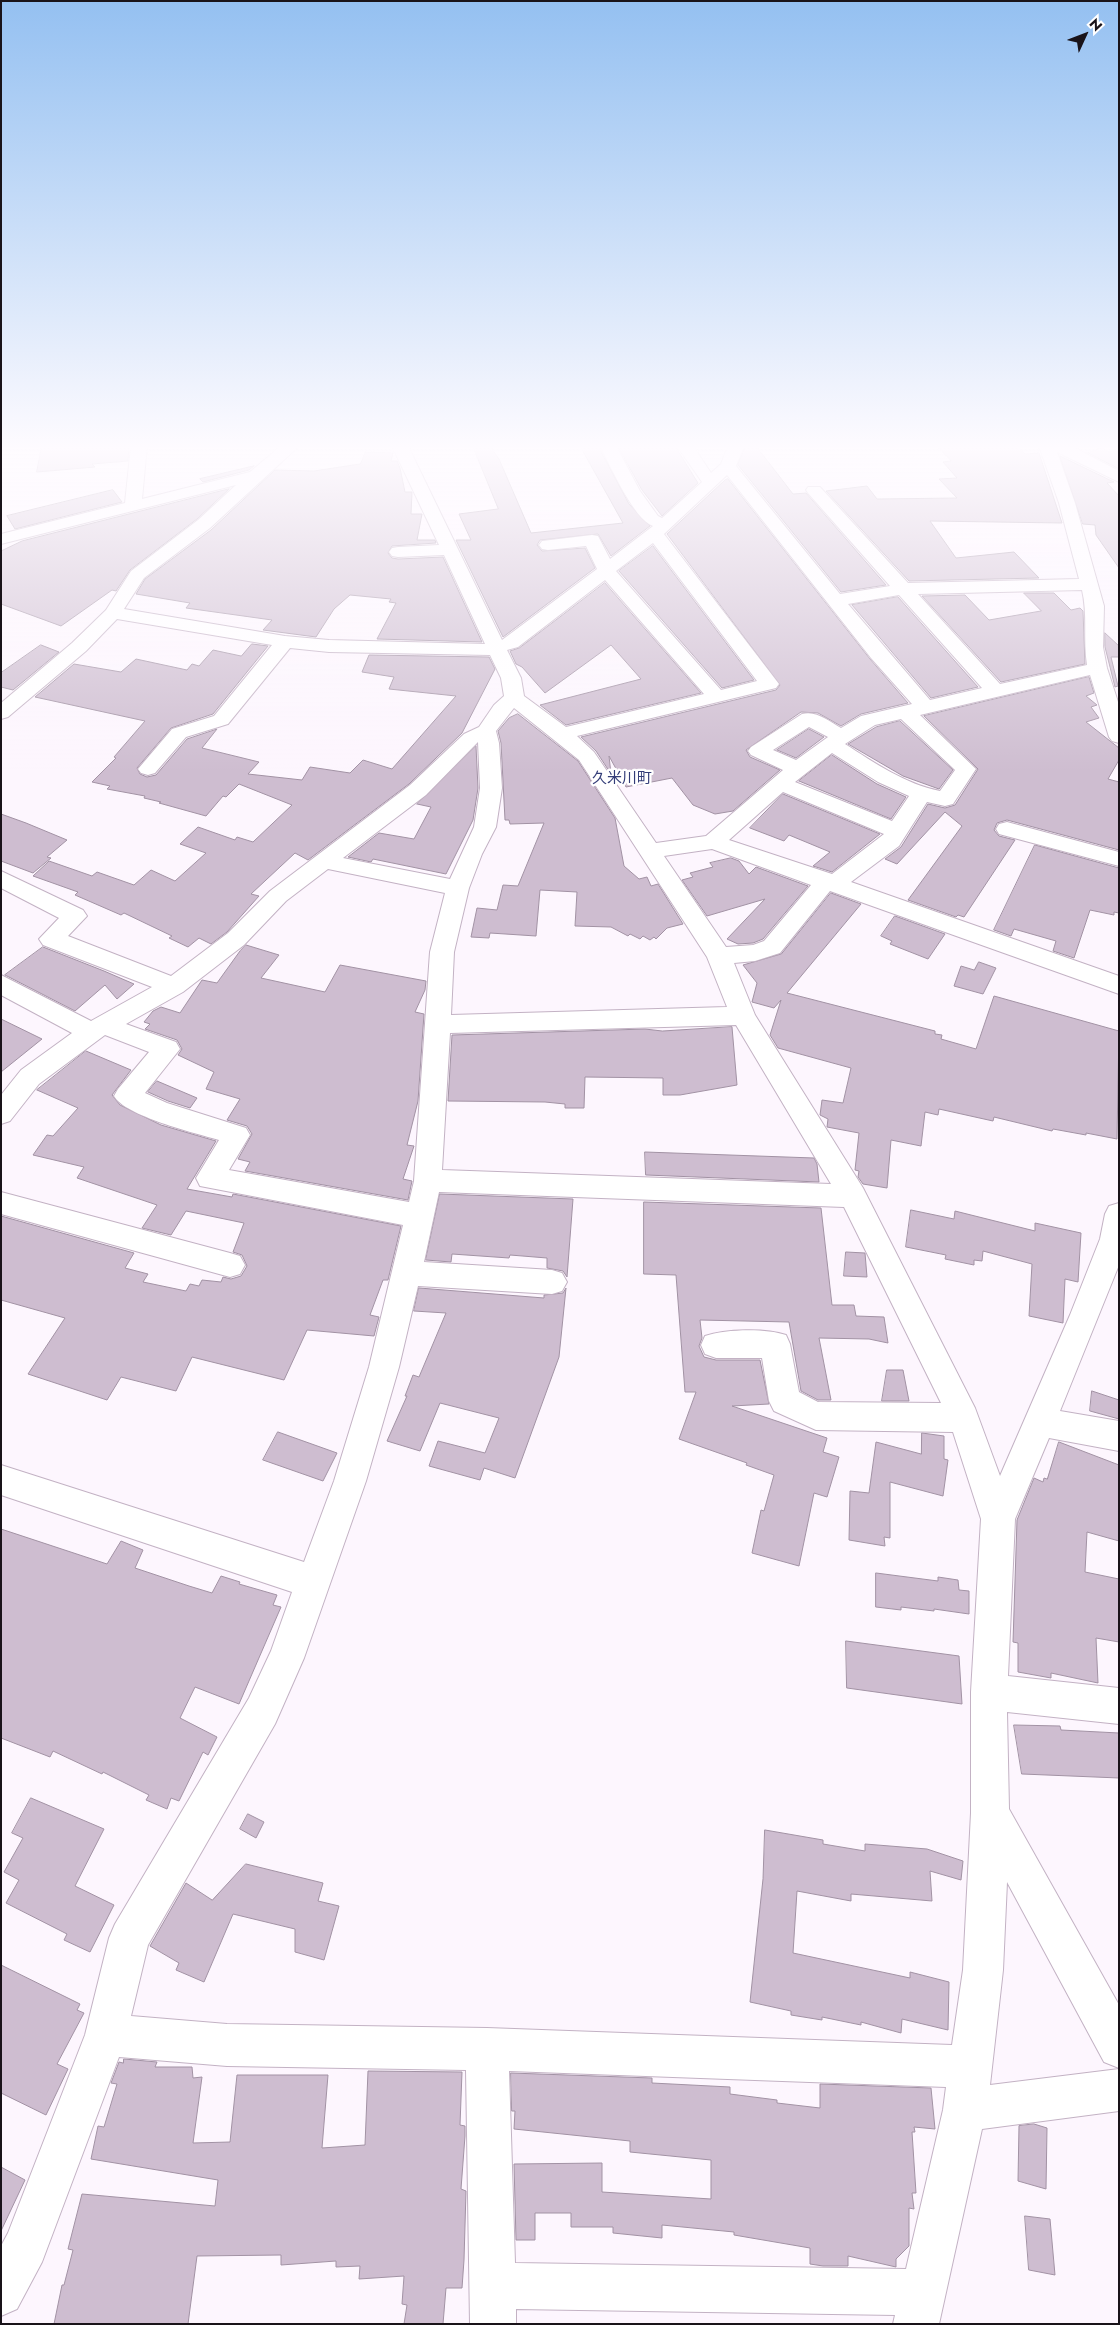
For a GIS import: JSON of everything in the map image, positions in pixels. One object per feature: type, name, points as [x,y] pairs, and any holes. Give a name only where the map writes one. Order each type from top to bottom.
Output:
[{"type":"street","points":[[1,713],[79,647],[113,613],[137,575],[164,554]]},
{"type":"street","points":[[450,554],[510,678],[514,698],[562,734],[587,756],[719,956],[743,1016],[853,1196],[964,1418],[998,1519]]},
{"type":"street","points":[[599,554],[606,570],[717,698]]},
{"type":"street","points":[[113,613],[285,642],[329,646],[487,650],[511,643],[626,554]]},
{"type":"street","points":[[562,734],[769,684],[678,554]]},
{"type":"street","points":[[798,769],[758,751],[809,718],[888,780],[920,795],[945,799],[966,770],[915,710],[878,654],[838,600],[801,554]]},
{"type":"street","points":[[872,554],[995,691]]},
{"type":"street","points":[[1082,554],[1095,606],[1094,647],[1097,668],[1119,737]]},
{"type":"street","points":[[838,600],[903,589],[1090,584]]},
{"type":"street","points":[[148,769],[179,733],[221,720],[285,642]]},
{"type":"street","points":[[714,842],[780,783],[836,740],[868,720],[1097,668]]},
{"type":"street","points":[[1,1094],[30,1077],[98,1029],[174,986],[236,939],[278,896],[418,790],[471,738],[486,731],[501,709],[514,698]]},
{"type":"street","points":[[1,2293],[26,2246],[106,2035],[130,1938],[262,1711],[286,1658],[350,1481],[384,1367],[408,1273],[428,1181],[442,952],[458,888],[471,854],[485,827],[491,788],[489,743],[486,731]]},
{"type":"street","points":[[780,783],[896,831]]},
{"type":"street","points":[[719,956],[755,953],[772,947],[831,882],[892,840],[920,795]]},
{"type":"street","points":[[1007,830],[1119,859]]},
{"type":"street","points":[[649,851],[714,842],[1119,985]]},
{"type":"street","points":[[323,861],[458,888]]},
{"type":"street","points":[[1,902],[11,883],[75,916],[51,939],[174,986]]},
{"type":"street","points":[[1,984],[98,1029],[167,1049],[127,1096],[158,1111],[236,1135],[210,1178],[420,1216]]},
{"type":"street","points":[[438,1024],[743,1016]]},
{"type":"street","points":[[1,1114],[30,1077]]},
{"type":"street","points":[[428,1181],[853,1196]]},
{"type":"street","points":[[1,1204],[230,1265]]},
{"type":"street","points":[[487,2049],[493,2305],[920,2308],[965,2110],[983,1970],[990,1813],[989,1692],[998,1519],[1086,1315],[1114,1239],[1119,1214]]},
{"type":"street","points":[[408,1273],[552,1282]]},
{"type":"street","points":[[716,1345],[775,1344],[785,1401],[816,1416],[964,1418]]},
{"type":"street","points":[[1039,1422],[1119,1436]]},
{"type":"street","points":[[1,1480],[313,1582]]},
{"type":"street","points":[[989,1692],[1119,1706]]},
{"type":"street","points":[[990,1813],[1119,2047]]},
{"type":"street","points":[[106,2035],[227,2044],[487,2049],[971,2067]]},
{"type":"street","points":[[965,2110],[1119,2090]]},
{"type":"building","points":[[1,554],[150,554],[130,570],[116,591],[112,590],[61,626],[1,604]]},
{"type":"building","points":[[178,554],[389,554],[392,558],[398,559],[443,557],[482,642],[377,639],[396,603],[389,602],[391,599],[350,595],[334,609],[316,637],[263,630],[272,620],[186,608],[190,603],[136,594],[145,579]]},
{"type":"building","points":[[463,554],[588,554],[595,568],[503,637]]},
{"type":"building","points":[[641,554],[659,554],[754,680],[722,688],[619,571]]},
{"type":"building","points":[[682,554],[788,554],[870,659],[908,703],[861,714],[841,726],[818,713],[801,712],[746,750],[750,757],[780,770],[733,811],[715,814],[693,805],[672,778],[626,787],[609,756],[611,774],[596,751],[581,737],[776,690],[780,685]]},
{"type":"building","points":[[811,554],[859,554],[886,585],[841,592]]},
{"type":"building","points":[[885,554],[954,554],[956,558],[990,554],[1016,554],[1039,578],[909,581]]},
{"type":"building","points":[[1110,554],[1119,554],[1119,568]]},
{"type":"building","points":[[605,583],[701,693],[566,725],[540,705],[641,679],[611,645],[545,693],[522,667],[516,664],[510,651],[519,648]]},
{"type":"building","points":[[1024,593],[1054,593],[1071,610],[1080,608],[1083,611],[1085,664],[1001,682],[922,596],[965,595],[989,620],[1041,611]]},
{"type":"building","points":[[898,597],[978,687],[931,698],[852,605]]},
{"type":"building","points":[[1105,633],[1119,646],[1119,657],[1111,657],[1118,686],[1115,687],[1105,647]]},
{"type":"building","points":[[252,644],[268,646],[213,714],[171,728],[137,768],[140,774],[147,777],[156,775],[187,739],[217,729],[202,748],[259,762],[248,774],[302,780],[310,767],[350,773],[363,760],[392,769],[456,696],[389,689],[394,677],[362,672],[369,655],[489,657],[495,669],[462,733],[409,784],[308,860],[295,853],[251,894],[259,896],[227,932],[211,944],[199,938],[188,947],[169,938],[172,936],[124,913],[121,915],[75,895],[78,892],[33,876],[49,861],[92,876],[97,872],[134,885],[151,870],[175,881],[206,853],[180,844],[198,827],[235,840],[237,837],[253,842],[292,805],[239,784],[226,797],[223,796],[206,816],[159,803],[161,802],[144,798],[145,796],[107,789],[110,786],[92,782],[116,758],[114,757],[145,721],[35,697],[74,664],[121,672],[136,659],[187,670],[192,664],[199,666],[213,650],[241,656]]},
{"type":"building","points":[[41,645],[59,652],[13,690],[1,687],[1,673]]},
{"type":"building","points":[[1089,677],[1094,693],[1086,696],[1097,705],[1091,707],[1099,718],[1086,722],[1119,748],[1119,760],[1108,779],[1119,782],[1119,850],[1007,820],[997,823],[994,830],[999,836],[1015,840],[964,917],[958,915],[956,917],[908,900],[962,826],[945,812],[897,864],[885,859],[901,847],[928,804],[945,808],[955,805],[978,769],[924,716]]},
{"type":"building","points":[[518,714],[578,761],[615,818],[624,866],[639,879],[647,877],[651,886],[658,884],[683,924],[667,928],[656,939],[654,937],[650,940],[643,936],[640,939],[630,934],[628,936],[611,927],[575,926],[577,892],[540,890],[536,936],[490,933],[489,938],[471,937],[477,908],[497,910],[503,885],[518,886],[544,823],[510,824],[509,820],[505,820],[501,743],[498,731],[509,718]]},
{"type":"building","points":[[900,721],[953,770],[939,789],[903,776],[848,744],[876,727]]},
{"type":"building","points":[[809,729],[824,737],[796,758],[777,750]]},
{"type":"building","points":[[476,746],[478,788],[473,820],[446,874],[373,859],[371,862],[348,857],[379,833],[414,839],[431,807],[417,804]]},
{"type":"building","points":[[832,755],[877,784],[906,797],[891,819],[799,781]]},
{"type":"building","points":[[783,794],[880,834],[832,872],[813,866],[830,852],[789,835],[784,841],[750,828]]},
{"type":"building","points":[[1,814],[67,840],[47,857],[51,858],[33,873],[1,861]]},
{"type":"building","points":[[1035,845],[1119,868],[1119,913],[1114,912],[1114,915],[1090,910],[1074,958],[1053,951],[1056,941],[1014,929],[1011,936],[994,930]]},
{"type":"building","points":[[731,858],[739,861],[749,874],[756,867],[808,886],[763,939],[753,943],[738,944],[727,939],[765,899],[707,916],[682,880],[693,877],[690,873],[713,867],[710,863]]},
{"type":"building","points":[[831,893],[861,904],[787,993],[935,1031],[935,1034],[942,1035],[941,1039],[976,1049],[994,996],[1119,1031],[1117,1139],[1086,1133],[1086,1135],[1053,1129],[1052,1131],[994,1117],[993,1121],[939,1109],[938,1115],[925,1112],[921,1146],[891,1140],[887,1188],[863,1184],[858,1177],[859,1171],[855,1170],[859,1133],[827,1127],[828,1119],[820,1115],[822,1100],[843,1103],[851,1068],[778,1048],[770,1035],[781,1000],[774,1008],[752,1002],[757,983],[743,965],[781,954]]},
{"type":"building","points":[[895,916],[945,934],[928,959],[890,944],[892,941],[881,936]]},
{"type":"building","points":[[246,945],[279,955],[261,978],[325,992],[340,965],[426,981],[425,990],[415,1012],[424,1014],[418,1101],[407,1145],[414,1146],[403,1179],[412,1181],[408,1200],[245,1171],[250,1162],[238,1159],[252,1134],[247,1126],[227,1120],[240,1099],[206,1089],[214,1072],[178,1055],[182,1049],[177,1040],[145,1029],[150,1024],[144,1022],[153,1011],[161,1007],[180,1013],[202,980],[217,983]]},
{"type":"building","points":[[43,947],[134,984],[117,999],[105,985],[75,1011],[5,975]]},
{"type":"building","points":[[979,962],[996,968],[983,994],[954,986],[961,966],[974,970]]},
{"type":"building","points":[[1,1019],[42,1039],[1,1072]]},
{"type":"building","points":[[732,1027],[737,1085],[680,1095],[663,1095],[663,1078],[585,1077],[584,1108],[565,1108],[565,1104],[545,1102],[448,1101],[452,1035],[645,1029],[662,1031]]},
{"type":"building","points":[[86,1051],[131,1070],[112,1095],[120,1105],[161,1125],[216,1141],[187,1189],[232,1197],[233,1194],[401,1226],[388,1280],[383,1280],[370,1315],[379,1317],[374,1336],[307,1330],[284,1380],[192,1357],[176,1391],[121,1377],[107,1400],[28,1374],[65,1318],[1,1300],[1,1216],[134,1253],[125,1268],[148,1274],[143,1282],[186,1291],[190,1284],[199,1286],[202,1280],[221,1282],[223,1277],[231,1279],[241,1276],[247,1266],[242,1255],[233,1252],[244,1223],[186,1211],[171,1235],[142,1228],[157,1205],[77,1178],[84,1167],[33,1155],[47,1135],[53,1136],[78,1108],[37,1090]]},
{"type":"building","points":[[157,1081],[197,1098],[190,1108],[148,1092]]},
{"type":"building","points":[[645,1152],[814,1158],[817,1164],[819,1182],[646,1175]]},
{"type":"building","points":[[440,1194],[573,1199],[567,1277],[563,1271],[547,1268],[547,1258],[510,1255],[509,1258],[452,1254],[451,1262],[426,1260]]},
{"type":"building","points":[[644,1202],[821,1208],[832,1305],[854,1305],[856,1316],[884,1317],[888,1343],[869,1339],[819,1338],[831,1400],[818,1400],[801,1391],[789,1322],[700,1320],[702,1338],[699,1346],[704,1357],[716,1360],[760,1360],[769,1404],[732,1406],[827,1438],[823,1452],[839,1457],[827,1497],[814,1493],[799,1566],[752,1553],[761,1510],[764,1511],[774,1475],[746,1465],[747,1463],[679,1439],[696,1392],[685,1392],[676,1275],[644,1274]]},
{"type":"building","points":[[911,1210],[954,1219],[955,1211],[1035,1231],[1035,1223],[1081,1233],[1078,1282],[1065,1279],[1063,1323],[1029,1316],[1032,1264],[983,1251],[982,1261],[974,1260],[974,1265],[945,1259],[946,1255],[906,1247]]},
{"type":"building","points":[[846,1252],[865,1253],[867,1277],[844,1276]]},
{"type":"building","points":[[419,1288],[544,1298],[544,1295],[563,1293],[566,1288],[559,1357],[515,1478],[484,1468],[480,1480],[429,1466],[438,1441],[485,1453],[499,1418],[440,1403],[420,1451],[387,1441],[407,1396],[405,1396],[413,1375],[419,1377],[446,1313],[414,1311]]},
{"type":"building","points":[[887,1370],[903,1370],[909,1401],[882,1401]]},
{"type":"building","points":[[1092,1391],[1119,1400],[1119,1419],[1090,1411]]},
{"type":"building","points":[[278,1432],[337,1453],[323,1481],[263,1460]]},
{"type":"building","points":[[922,1433],[944,1436],[944,1459],[948,1460],[943,1496],[890,1482],[890,1538],[884,1537],[885,1546],[849,1540],[850,1491],[869,1493],[876,1442],[921,1454]]},
{"type":"building","points":[[1059,1442],[1119,1465],[1119,1541],[1087,1532],[1085,1572],[1119,1579],[1119,1642],[1096,1638],[1098,1683],[1051,1673],[1051,1678],[1018,1672],[1018,1643],[1013,1642],[1017,1520],[1034,1478],[1043,1482],[1044,1478],[1047,1479]]},
{"type":"building","points":[[1,1529],[107,1564],[121,1541],[143,1550],[135,1568],[212,1593],[221,1576],[240,1582],[239,1584],[277,1595],[273,1605],[281,1607],[239,1704],[195,1687],[180,1718],[217,1737],[208,1755],[203,1752],[179,1801],[171,1798],[167,1809],[146,1800],[149,1795],[103,1772],[102,1774],[53,1751],[50,1757],[1,1738]]},
{"type":"building","points":[[876,1573],[938,1581],[938,1577],[958,1580],[959,1590],[969,1591],[969,1614],[934,1609],[934,1611],[901,1607],[901,1610],[876,1607]]},
{"type":"building","points":[[846,1641],[959,1656],[962,1704],[847,1688]]},
{"type":"building","points":[[1014,1725],[1060,1726],[1061,1730],[1119,1733],[1119,1778],[1022,1774]]},
{"type":"building","points":[[31,1798],[104,1829],[75,1886],[114,1905],[90,1952],[64,1940],[67,1934],[6,1903],[19,1880],[4,1872],[23,1838],[12,1833]]},
{"type":"building","points":[[248,1814],[264,1822],[256,1838],[240,1829]]},
{"type":"building","points":[[765,1830],[823,1840],[823,1844],[865,1851],[865,1844],[927,1849],[963,1861],[961,1880],[930,1871],[932,1901],[851,1894],[851,1901],[797,1891],[793,1953],[910,1978],[910,1972],[949,1982],[948,2030],[902,2019],[901,2033],[861,2022],[861,2025],[822,2017],[822,2020],[791,2015],[791,2011],[750,2002],[763,1879]]},
{"type":"building","points":[[246,1864],[323,1883],[318,1901],[339,1906],[324,1960],[295,1952],[295,1929],[233,1914],[204,1982],[176,1970],[179,1963],[150,1946],[186,1883],[212,1900]]},
{"type":"building","points":[[1,1965],[80,2004],[77,2010],[84,2013],[57,2064],[68,2069],[46,2115],[1,2093]]},
{"type":"building","points":[[124,2059],[157,2062],[155,2067],[192,2067],[193,2078],[202,2077],[193,2143],[230,2142],[237,2075],[328,2075],[322,2148],[365,2145],[368,2071],[462,2072],[460,2125],[465,2126],[465,2136],[461,2189],[466,2191],[462,2288],[446,2288],[443,2324],[404,2324],[407,2305],[402,2304],[404,2276],[359,2279],[360,2266],[336,2267],[336,2261],[281,2265],[281,2255],[197,2256],[188,2324],[54,2324],[62,2285],[64,2285],[73,2250],[68,2249],[82,2194],[215,2206],[218,2180],[91,2159],[98,2126],[104,2127],[117,2084],[111,2083],[119,2062],[123,2063]]},
{"type":"building","points":[[511,2073],[652,2078],[652,2083],[730,2087],[730,2094],[777,2100],[777,2103],[820,2108],[820,2084],[931,2088],[935,2129],[914,2127],[915,2132],[912,2132],[916,2193],[912,2193],[914,2209],[909,2208],[909,2246],[896,2259],[896,2267],[848,2256],[848,2266],[823,2266],[810,2264],[810,2248],[734,2235],[734,2232],[662,2225],[662,2238],[613,2233],[613,2227],[571,2227],[571,2213],[535,2213],[535,2240],[516,2240],[514,2164],[602,2163],[602,2192],[711,2199],[711,2160],[630,2152],[630,2141],[514,2129],[515,2111],[512,2111]]},
{"type":"building","points":[[1034,2124],[1047,2128],[1046,2189],[1018,2181],[1019,2126]]},
{"type":"building","points":[[1,2167],[25,2180],[1,2231]]},
{"type":"building","points":[[1025,2216],[1050,2219],[1055,2275],[1029,2270]]},
{"type":"district","name":"久米川町","points":[[622,779]]}]
